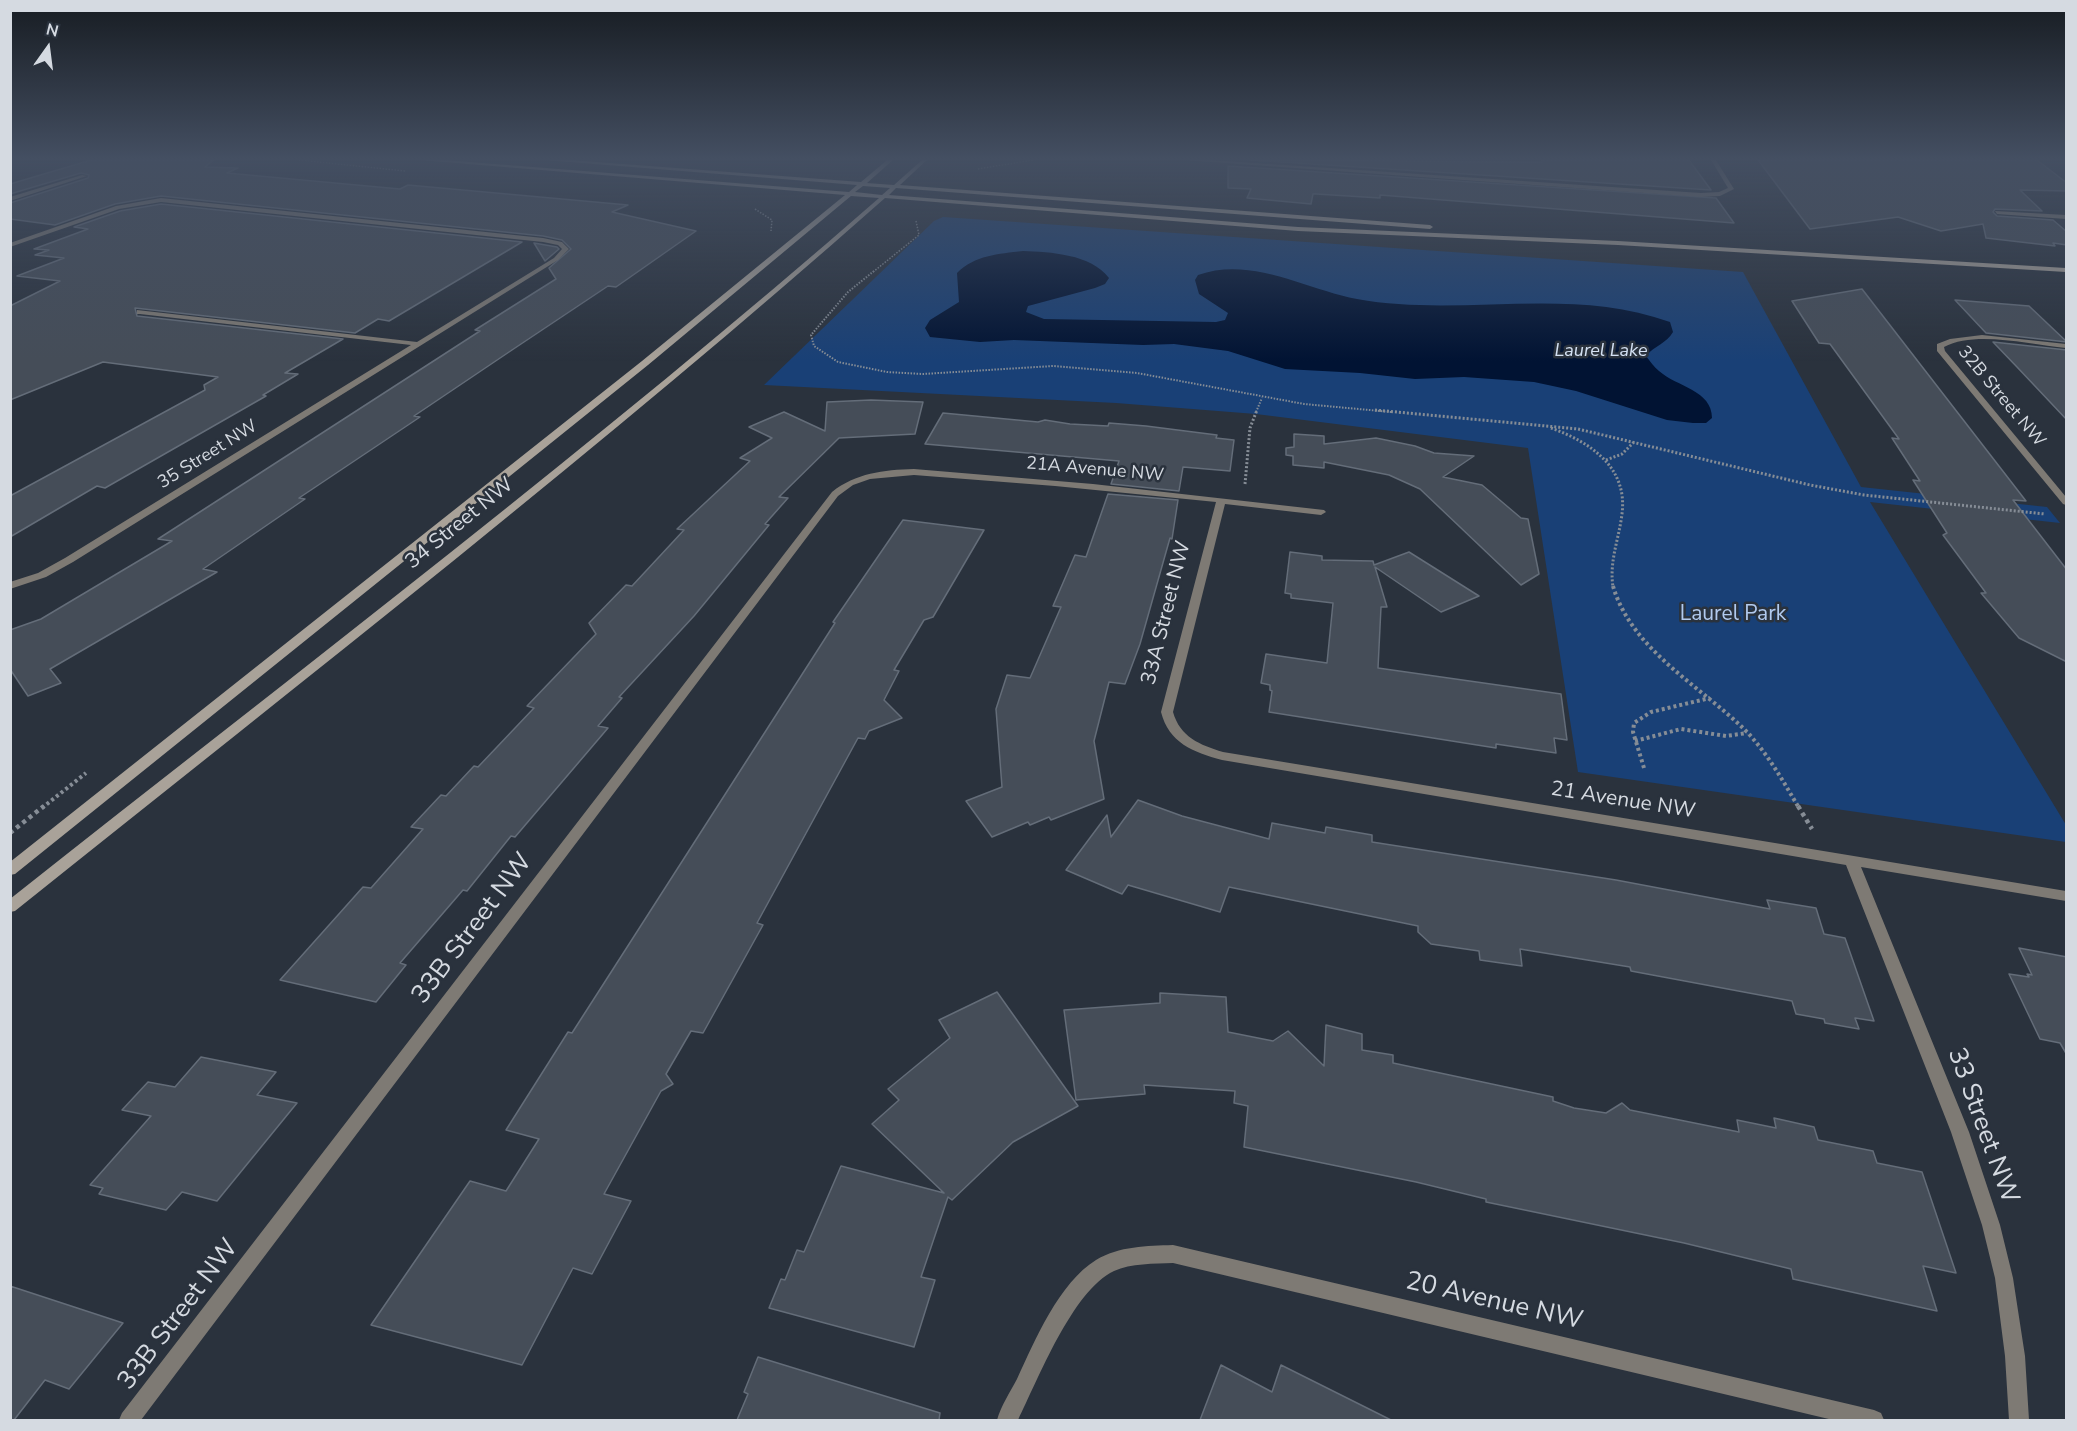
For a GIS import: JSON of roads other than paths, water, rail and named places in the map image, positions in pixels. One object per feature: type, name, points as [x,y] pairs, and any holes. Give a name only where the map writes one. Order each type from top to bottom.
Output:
[{"type":"main road","name":"34 Street NW","points":[[10,870],[645,363],[810,227]]},
{"type":"main road","name":"34 Street NW","points":[[10,907],[537,488],[849,227]]},
{"type":"main road","points":[[1269,227],[1618,243],[2067,270]]},
{"type":"main road","points":[[1425,227],[1618,243]]},
{"type":"street","name":"35 Street NW","points":[[10,245],[62,227]]},
{"type":"street","name":"35 Street NW","points":[[10,586],[42,575],[69,560],[565,252],[564,246],[531,238],[416,227]]},
{"type":"street","points":[[140,312],[418,344]]},
{"type":"street","name":"32B Street NW","points":[[2067,346],[1973,338],[1946,340],[1940,346],[1941,351],[2067,502]]},
{"type":"street","name":"21A Avenue NW","points":[[865,477],[919,472],[1146,491],[1322,512]]},
{"type":"street","name":"33B Street NW","points":[[129,1420],[835,494],[853,481],[865,477]]},
{"type":"street","name":"33A Street NW","points":[[1177,736],[1169,724],[1167,712],[1221,500]]},
{"type":"street","name":"21 Avenue NW","points":[[1177,736],[1188,745],[1222,756],[2067,896]]},
{"type":"street","name":"33 Street NW","points":[[1851,860],[1960,1132],[1991,1225],[2004,1278],[2015,1356],[2019,1420]]},
{"type":"street","name":"20 Avenue NW","points":[[1007,1420],[1058,1320],[1080,1290],[1102,1267],[1135,1257],[1173,1254],[1874,1420]]},
{"type":"water","name":"Laurel Lake","points":[[1023,251],[1045,252],[1081,259],[1101,270],[1109,278],[1105,284],[1095,288],[1028,306],[1026,312],[1044,319],[1216,322],[1225,320],[1228,313],[1199,294],[1195,280],[1198,275],[1218,270],[1238,269],[1278,276],[1357,299],[1396,304],[1554,303],[1593,305],[1632,311],[1670,322],[1673,332],[1646,356],[1655,368],[1666,376],[1700,395],[1706,401],[1712,418],[1706,423],[1667,420],[1576,391],[1534,382],[1464,377],[1415,379],[1285,369],[1228,351],[1174,344],[1014,340],[980,342],[930,337],[925,328],[930,320],[959,302],[957,273],[979,259]]},
{"type":"park label","name":"Laurel Park","points":[[1733,615]]}]
